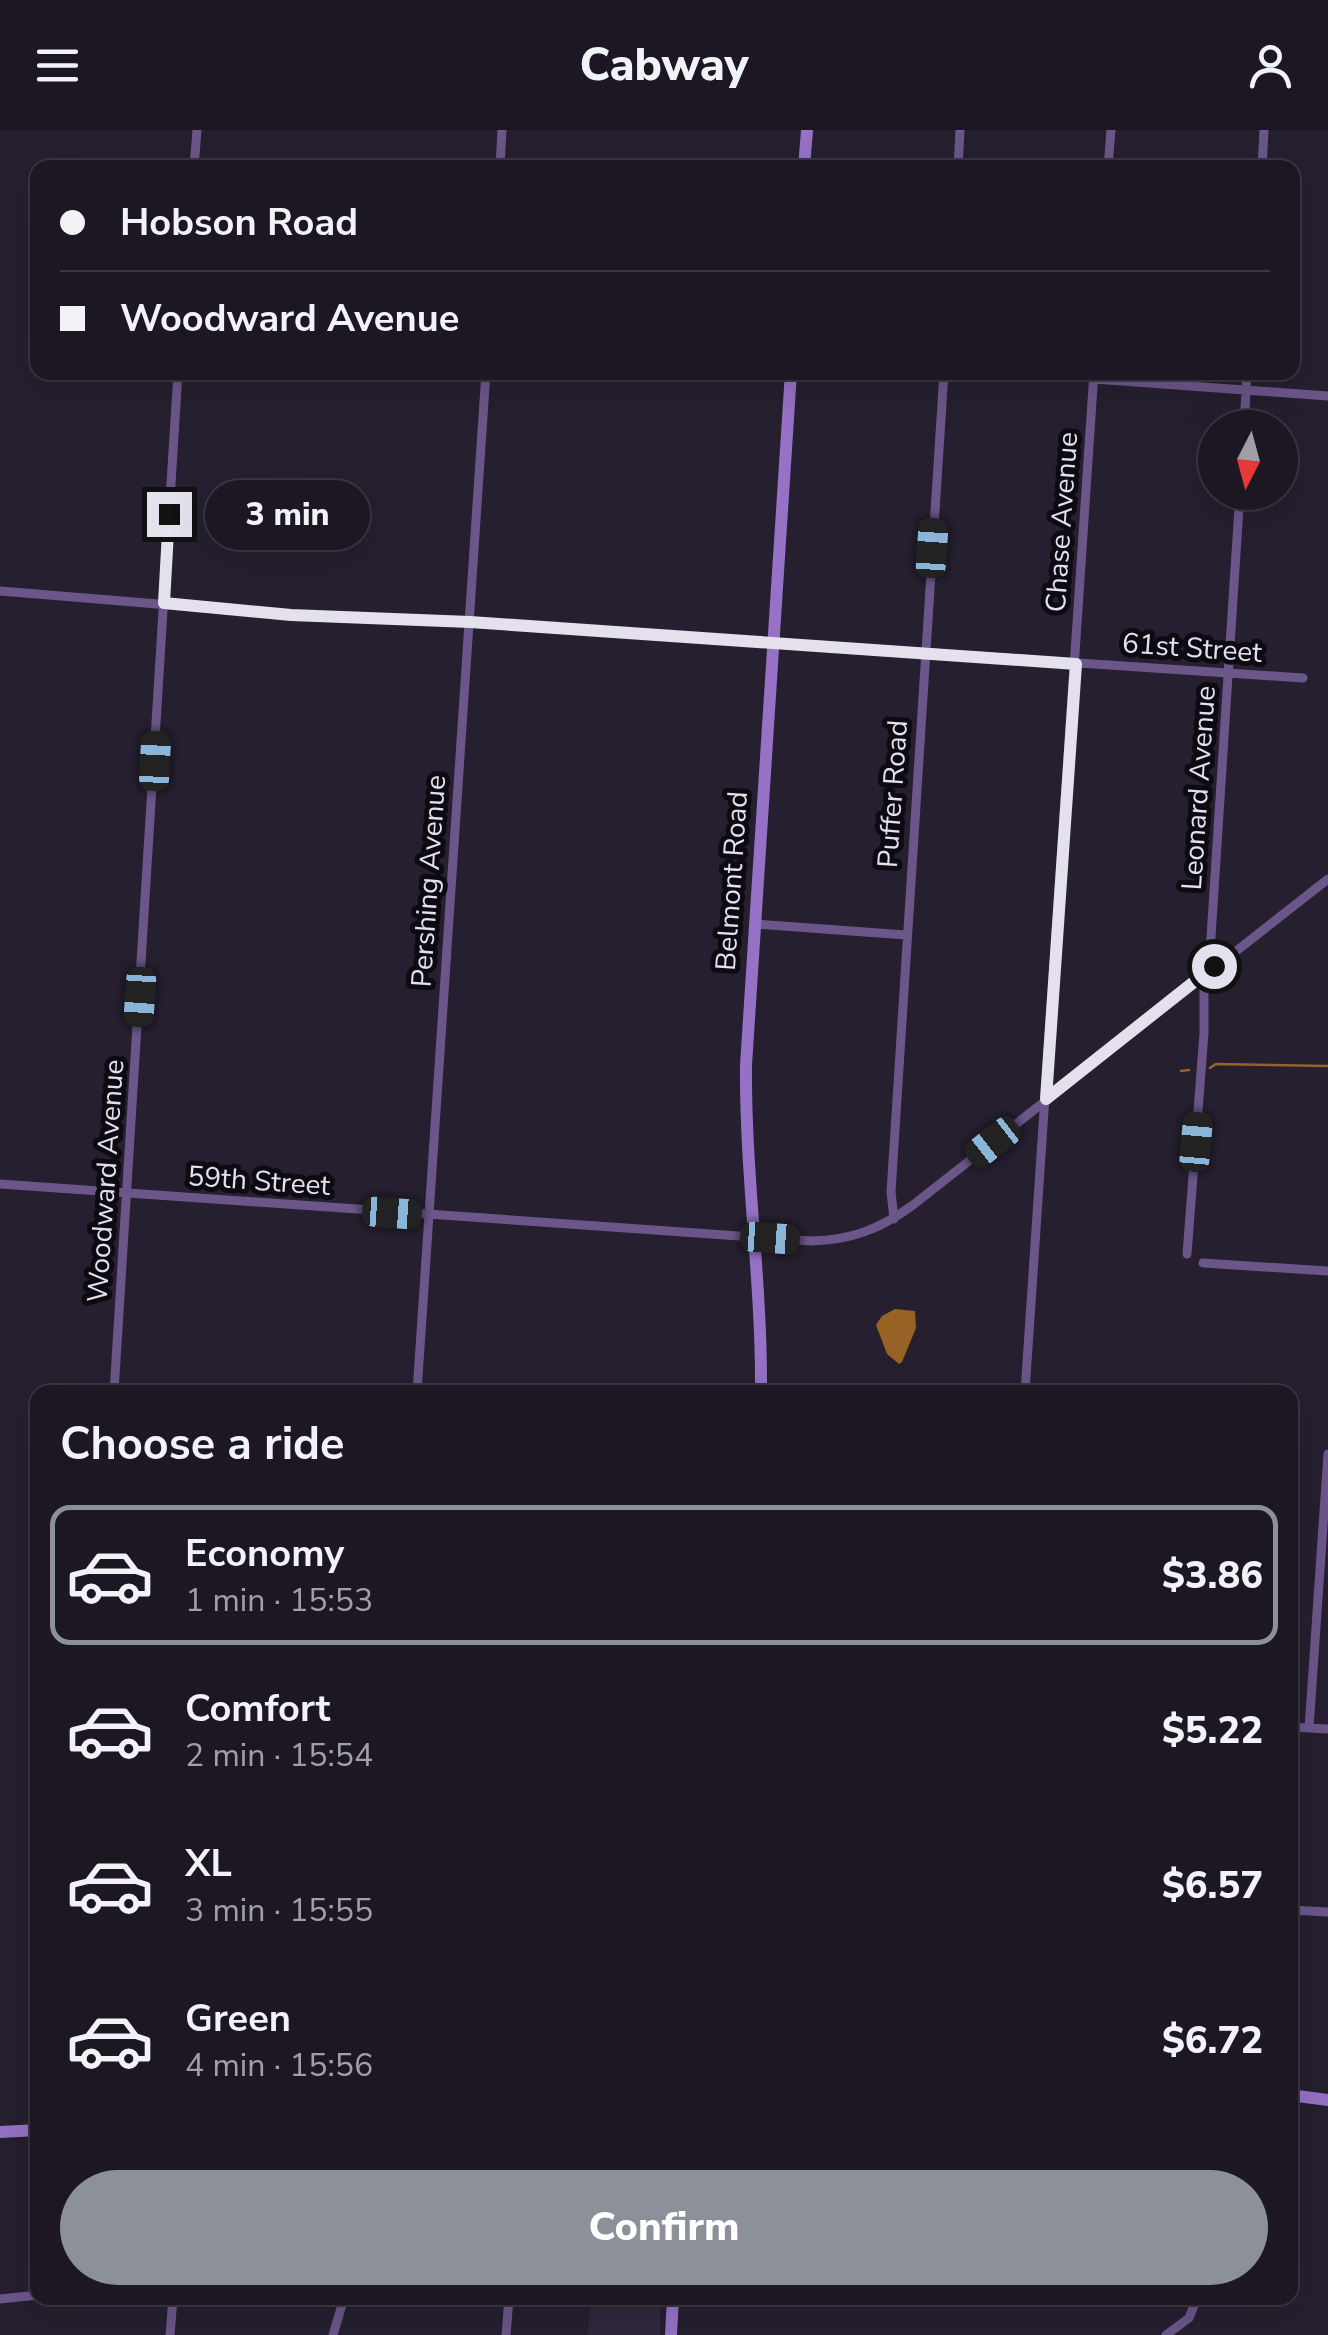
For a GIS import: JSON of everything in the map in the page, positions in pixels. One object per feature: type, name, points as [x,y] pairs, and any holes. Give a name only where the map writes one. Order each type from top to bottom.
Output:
[{"type":"main road","points":[[805,160],[807,130]]},
{"type":"main road","name":"Belmont Road","points":[[761,1385],[746,1104],[754,924],[790,380]]},
{"type":"main road","points":[[1298,2096],[1328,2100]]},
{"type":"main road","points":[[0,2132],[30,2130]]},
{"type":"main road","points":[[671,2335],[673,2305]]},
{"type":"street","points":[[195,160],[197,130]]},
{"type":"street","points":[[500,160],[502,130]]},
{"type":"street","points":[[958,160],[960,130]]},
{"type":"street","points":[[1108,160],[1110,130]]},
{"type":"street","points":[[1262,160],[1264,130]]},
{"type":"street","name":"Woodward Avenue","points":[[114,1385],[178,380]]},
{"type":"street","name":"Pershing Avenue","points":[[418,1385],[485,380]]},
{"type":"street","name":"Puffer Road","points":[[894,1219],[891,1192],[906,935],[943,380]]},
{"type":"street","name":"Chase Avenue","points":[[1025,1385],[1094,380]]},
{"type":"street","points":[[1137,380],[1328,396]]},
{"type":"street","points":[[1245,410],[1247,380]]},
{"type":"street","name":"Leonard Avenue","points":[[1214,966],[1210,952],[1239,510]]},
{"type":"street","name":"61st Street","points":[[0,591],[291,615],[470,622],[1303,678]]},
{"type":"street","name":"59th Street","points":[[0,1184],[811,1241],[847,1239],[894,1219],[1328,878]]},
{"type":"street","points":[[754,924],[906,935]]},
{"type":"street","points":[[1187,1254],[1204,1033],[1204,975]]},
{"type":"street","points":[[1203,1263],[1328,1271]]},
{"type":"street","points":[[1309,1728],[1328,1454]]},
{"type":"street","points":[[1298,1727],[1328,1729]]},
{"type":"street","points":[[1298,1910],[1328,1912]]},
{"type":"street","points":[[0,2300],[30,2295]]},
{"type":"street","points":[[170,2335],[172,2305]]},
{"type":"street","points":[[333,2335],[342,2305]]},
{"type":"street","points":[[506,2335],[508,2305]]},
{"type":"street","points":[[1166,2335],[1188,2318],[1194,2305]]},
{"type":"shaded area","points":[[895,1309],[915,1311],[916,1328],[899,1364],[887,1354],[876,1325],[882,1316]]},
{"type":"shaded area","points":[[590,2305],[660,2305],[660,2335],[588,2335]]},
{"type":"waterway","points":[[1210,1068],[1216,1064],[1328,1066]]},
{"type":"waterway","points":[[1181,1071],[1189,1070]]},
{"type":"route","points":[[169,514],[164,603],[291,615],[792,642],[1076,664],[1046,1099],[1214,966]]}]
